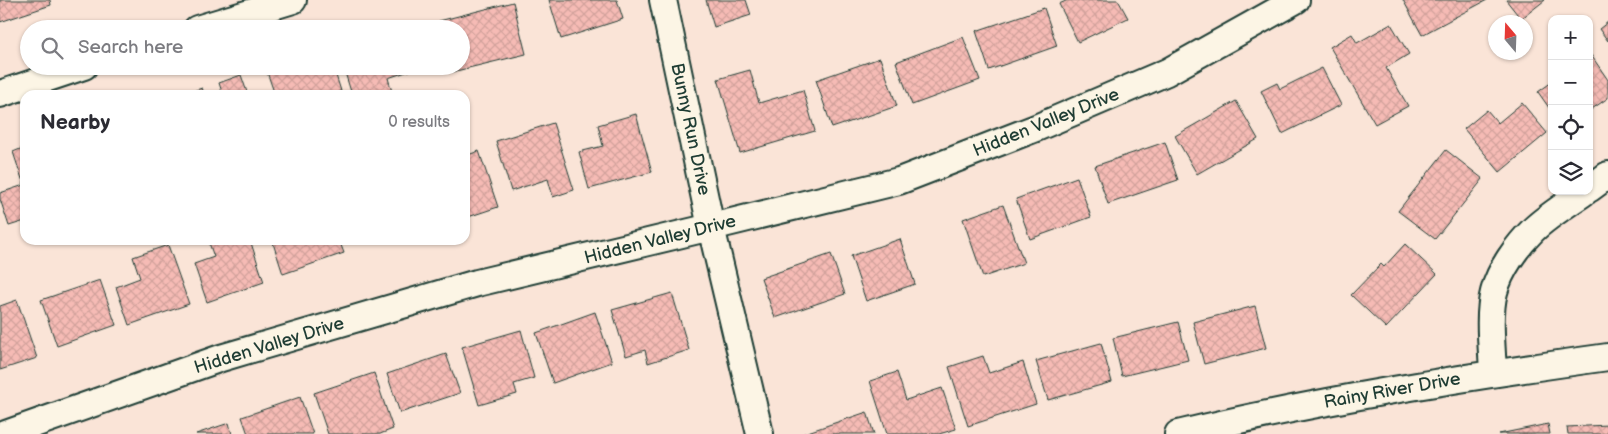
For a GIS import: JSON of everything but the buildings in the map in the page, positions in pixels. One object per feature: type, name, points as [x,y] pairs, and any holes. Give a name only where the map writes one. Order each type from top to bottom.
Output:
[{"type":"street","points":[[226,20],[293,0]]},
{"type":"street","name":"Bunny Run Drive","points":[[663,0],[712,227],[760,434]]},
{"type":"street","name":"Hidden Valley Drive","points":[[6,434],[221,358],[468,286],[899,181],[1036,128],[1167,72],[1296,0]]},
{"type":"street","points":[[0,94],[57,75]]},
{"type":"street","points":[[1593,186],[1608,175]]},
{"type":"street","points":[[1493,372],[1491,324],[1494,292],[1504,268],[1534,228],[1580,195]]},
{"type":"street","name":"Rainy River Drive","points":[[1178,434],[1246,417],[1364,394],[1493,372],[1608,357]]}]
